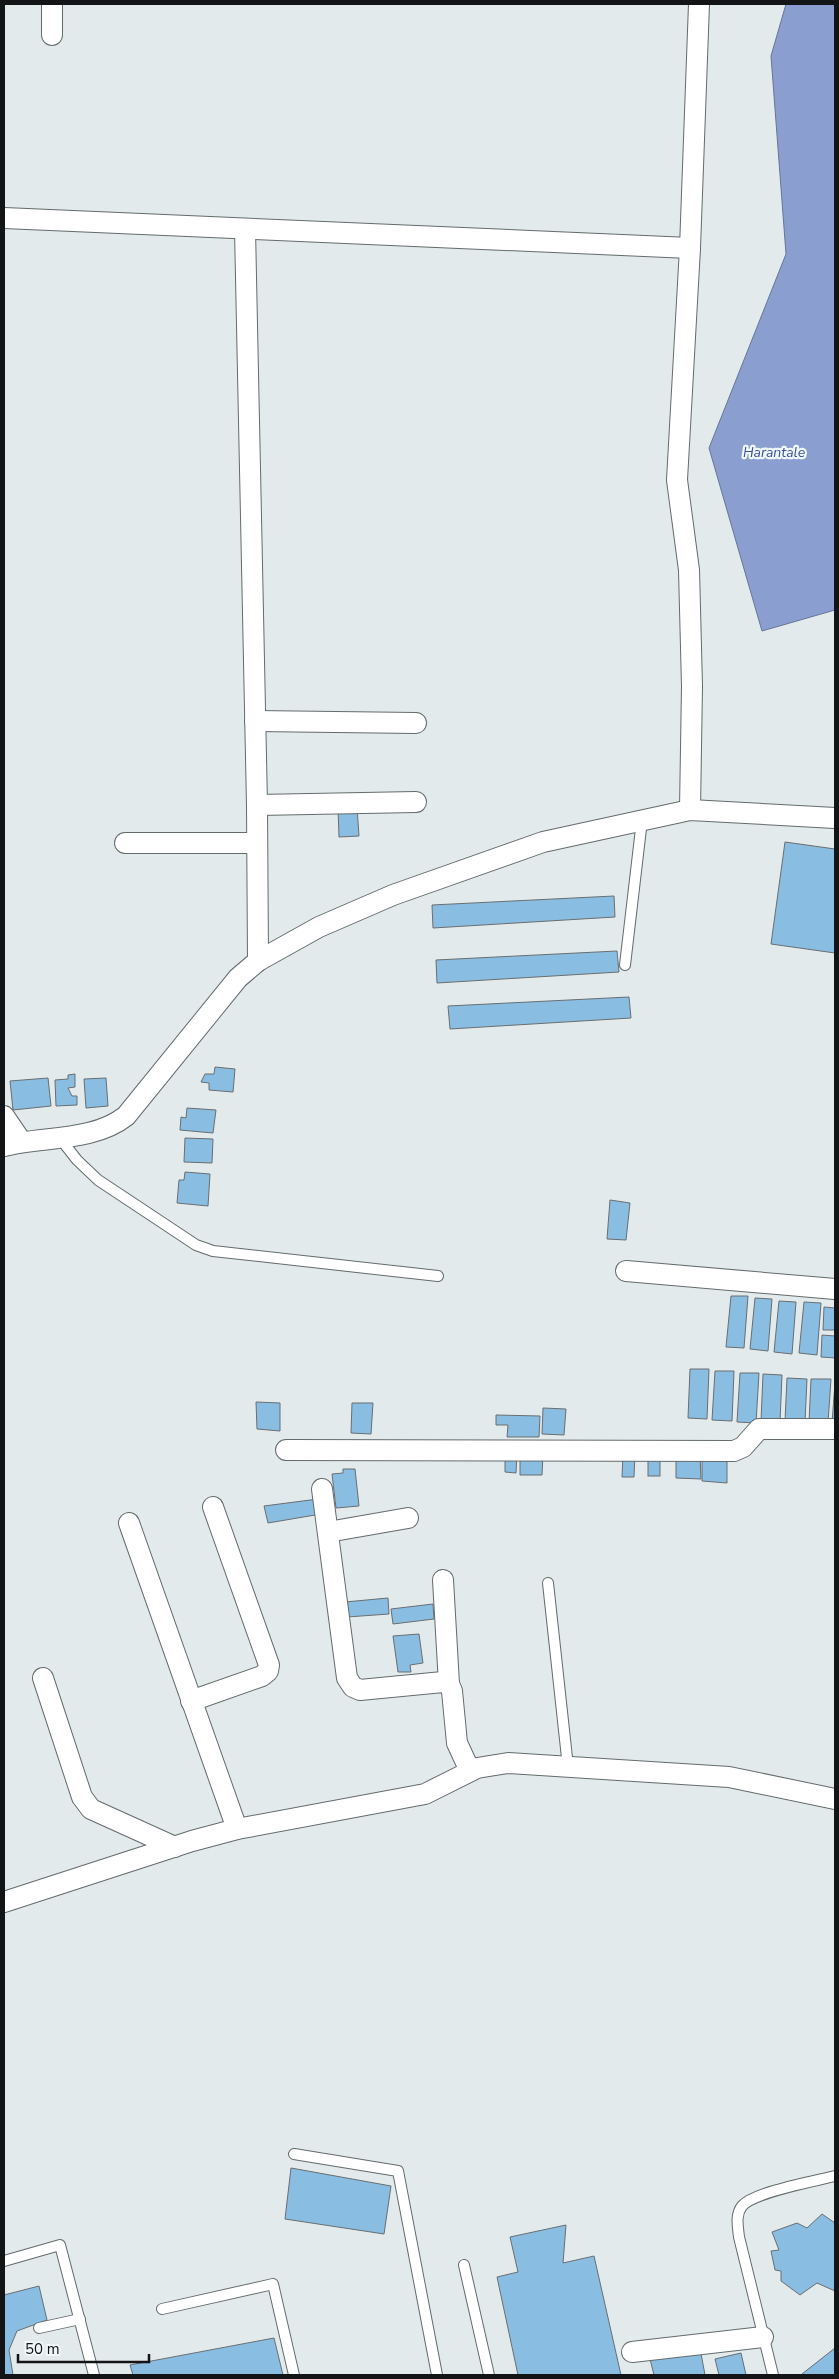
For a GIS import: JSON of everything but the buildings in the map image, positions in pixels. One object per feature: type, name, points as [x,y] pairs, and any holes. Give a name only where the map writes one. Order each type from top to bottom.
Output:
[{"type":"street","points":[[52,4],[52,35]]},
{"type":"street","points":[[690,810],[692,686],[689,570],[677,480],[690,248],[699,4]]},
{"type":"street","points":[[4,218],[690,248]]},
{"type":"street","points":[[245,229],[257,805],[258,961]]},
{"type":"street","points":[[255,721],[416,723]]},
{"type":"street","points":[[257,805],[416,802]]},
{"type":"street","points":[[5,1120],[13,1143],[95,1132],[114,1125],[126,1116],[238,978],[258,961],[319,927],[393,895],[544,842],[690,810],[835,818]]},
{"type":"street","points":[[125,843],[256,843]]},
{"type":"street","points":[[626,1271],[835,1289]]},
{"type":"street","points":[[286,1450],[734,1451],[743,1447],[759,1429],[835,1429]]},
{"type":"street","points":[[322,1489],[347,1678],[353,1687],[360,1690],[443,1682],[449,1684]]},
{"type":"street","points":[[192,1701],[262,1676],[268,1671],[269,1665],[269,1658],[213,1507]]},
{"type":"street","points":[[328,1532],[408,1518]]},
{"type":"street","points":[[129,1523],[237,1829]]},
{"type":"street","points":[[443,1580],[449,1684],[452,1691],[457,1742],[470,1772]]},
{"type":"street","points":[[43,1678],[82,1797],[91,1809],[175,1847]]},
{"type":"street","points":[[4,1902],[237,1829],[424,1794],[490,1764],[508,1763],[729,1778],[835,1800]]},
{"type":"street","points":[[632,2352],[763,2337]]},
{"type":"lane","points":[[625,965],[642,820]]},
{"type":"lane","points":[[59,1137],[98,1180],[196,1246],[213,1251],[438,1276]]},
{"type":"lane","points":[[548,1583],[568,1767]]},
{"type":"lane","points":[[294,2154],[398,2171],[437,2375]]},
{"type":"lane","points":[[772,2375],[739,2237],[737,2220],[741,2207],[753,2198],[835,2176]]},
{"type":"lane","points":[[4,2261],[60,2245],[94,2375]]},
{"type":"lane","points":[[464,2265],[489,2375]]},
{"type":"lane","points":[[162,2309],[273,2284],[294,2375]]},
{"type":"lane","points":[[39,2328],[80,2319]]},
{"type":"water","name":"Harantale","points":[[786,4],[835,4],[835,610],[762,631],[709,448],[786,254],[771,56]]}]
